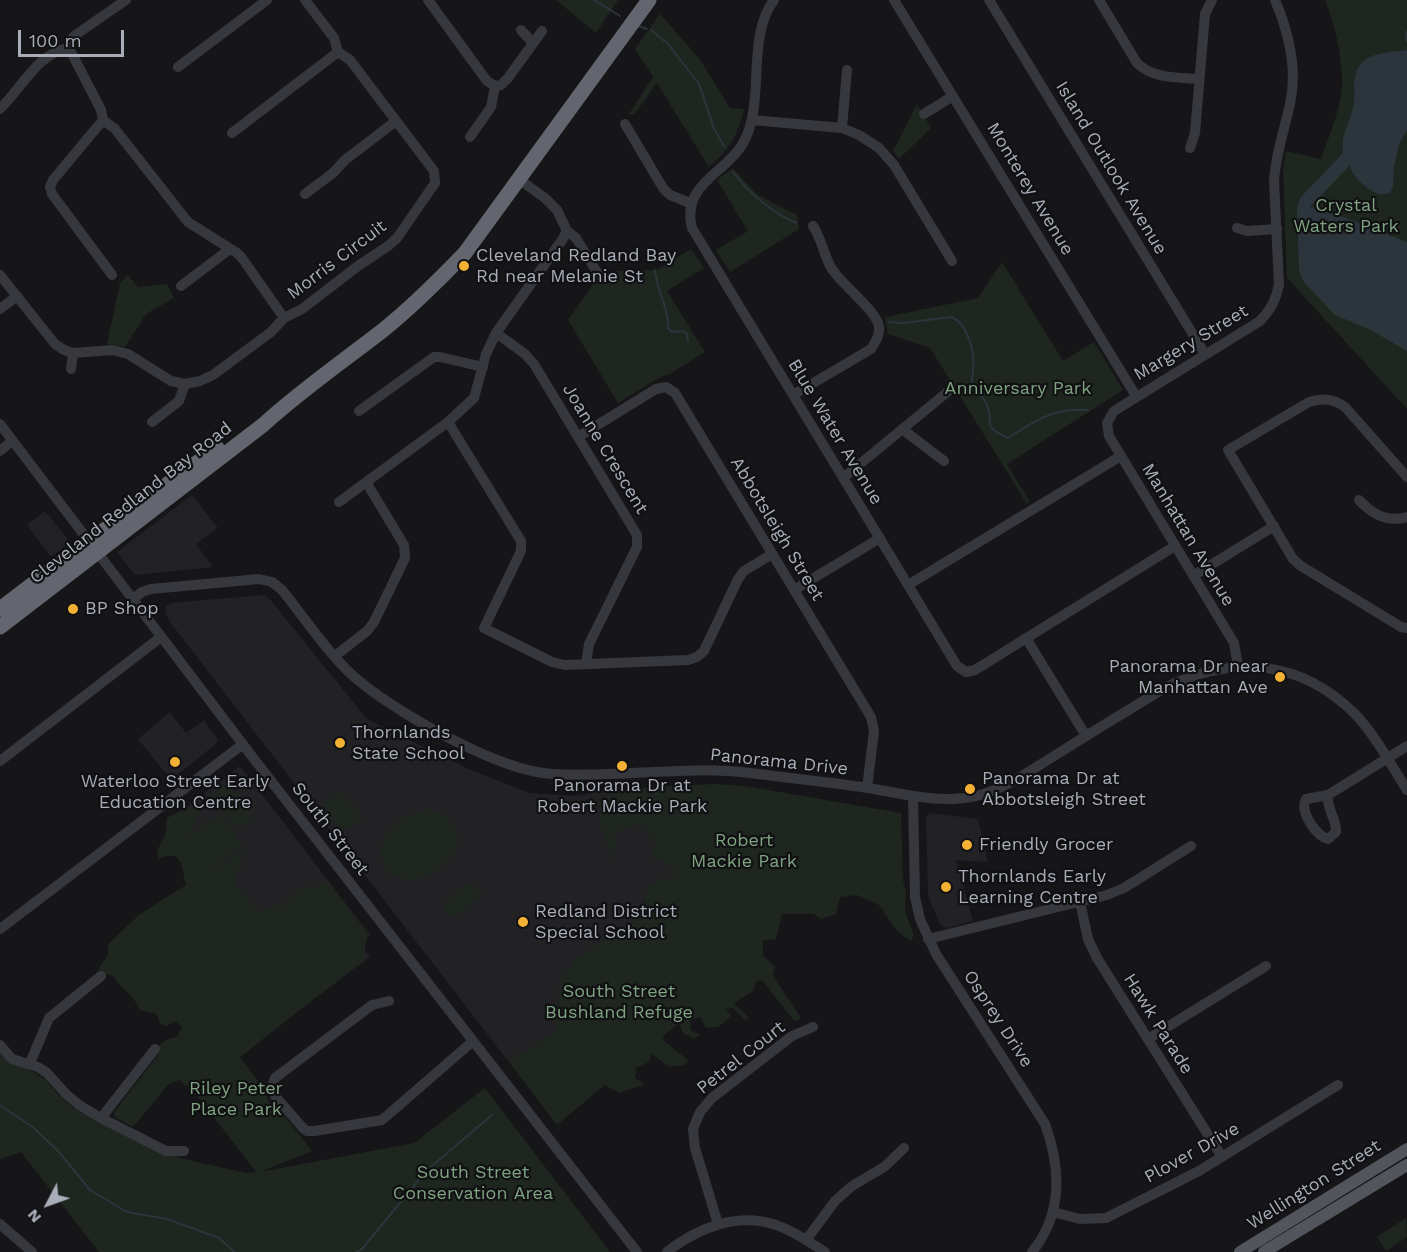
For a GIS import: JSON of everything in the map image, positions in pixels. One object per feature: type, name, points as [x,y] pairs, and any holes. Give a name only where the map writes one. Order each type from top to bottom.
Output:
[{"type":"highway","name":"Cleveland Redland Bay Road","points":[[600,65],[637,0]]},
{"type":"highway","name":"Cleveland Redland Bay Road","points":[[0,609],[94,547],[263,425],[283,406],[384,330],[430,288],[465,253],[649,0]]},
{"type":"highway","name":"Cleveland Redland Bay Road","points":[[0,627],[94,547]]},
{"type":"main road","name":"Wellington Street","points":[[1240,1252],[1407,1149]]},
{"type":"main road","name":"Wellington Street","points":[[1264,1252],[1407,1165]]},
{"type":"street","points":[[126,0],[70,41],[69,48],[101,110],[103,120],[115,129],[188,222],[242,258],[284,318]]},
{"type":"street","points":[[178,67],[267,0]]},
{"type":"street","name":"Morris Circuit","points":[[185,384],[213,375],[271,332],[284,318],[302,309],[388,246],[397,238],[435,183],[434,171],[350,60],[338,51],[334,38],[306,0]]},
{"type":"street","points":[[428,0],[487,81],[495,86],[501,85],[508,78],[542,31]]},
{"type":"street","points":[[625,124],[663,188],[670,195],[690,203],[699,188],[729,163],[740,150],[752,120],[761,31],[765,16],[774,0]]},
{"type":"street","name":"Monterey Avenue","points":[[894,0],[1136,396]]},
{"type":"street","name":"Island Outlook Avenue","points":[[989,0],[1205,354]]},
{"type":"street","points":[[1098,0],[1137,63],[1145,71],[1155,75],[1199,80]]},
{"type":"street","points":[[1190,148],[1195,133],[1205,14],[1212,0]]},
{"type":"street","name":"Margery Street","points":[[1107,423],[1114,411],[1260,321],[1271,309],[1279,284],[1275,166],[1293,85],[1291,43],[1275,0]]},
{"type":"street","points":[[521,30],[533,43]]},
{"type":"street","points":[[4,105],[44,59],[57,50],[69,48]]},
{"type":"street","points":[[232,133],[338,51]]},
{"type":"street","points":[[842,128],[847,69]]},
{"type":"street","points":[[470,137],[491,107],[495,86]]},
{"type":"street","points":[[0,92],[4,105]]},
{"type":"street","points":[[924,114],[953,96]]},
{"type":"street","points":[[103,120],[53,180],[50,187],[52,194],[112,275]]},
{"type":"street","points":[[752,120],[842,128],[870,141],[889,159],[952,261]]},
{"type":"street","points":[[305,194],[396,121]]},
{"type":"street","points":[[520,180],[545,198],[556,210],[567,231],[576,238],[600,277]]},
{"type":"street","name":"Blue Water Avenue","points":[[690,203],[689,217],[692,228],[957,666],[966,672],[975,670],[1026,638]]},
{"type":"street","points":[[793,395],[871,349],[878,338],[879,326],[875,317],[833,271],[826,258],[821,238],[813,226]]},
{"type":"street","points":[[1237,228],[1246,231],[1276,229]]},
{"type":"street","points":[[339,502],[448,422],[474,398],[486,354],[496,333],[567,231]]},
{"type":"street","points":[[181,286],[230,249]]},
{"type":"street","points":[[0,275],[55,344],[64,350],[73,353],[112,350],[128,354],[161,377],[185,384],[179,401],[152,422]]},
{"type":"street","points":[[0,309],[17,296]]},
{"type":"street","name":"Joanne Crescent","points":[[496,333],[525,354],[534,364],[638,535],[637,547],[589,644],[586,664]]},
{"type":"street","points":[[71,369],[73,353]]},
{"type":"street","points":[[359,411],[434,357],[483,367]]},
{"type":"street","name":"Abbotsleigh Street","points":[[578,437],[656,389],[666,387],[675,393],[874,723],[867,788]]},
{"type":"street","points":[[843,478],[951,389]]},
{"type":"street","points":[[1407,477],[1345,407],[1335,400],[1322,398],[1309,402],[1228,450],[1293,559],[1401,627],[1407,628]]},
{"type":"street","points":[[448,422],[521,541],[521,552],[484,628],[552,662],[565,665],[688,660],[697,657],[704,651],[738,579],[744,572],[772,554]]},
{"type":"street","name":"Manhattan Avenue","points":[[1107,423],[1109,436],[1234,643],[1238,666]]},
{"type":"street","name":"South Street","points":[[0,424],[472,1042],[637,1252]]},
{"type":"street","points":[[902,429],[944,461]]},
{"type":"street","points":[[0,451],[12,441]]},
{"type":"street","points":[[908,585],[1121,456]]},
{"type":"street","points":[[335,656],[367,631],[374,622],[405,558],[404,545],[366,482]]},
{"type":"street","points":[[1359,500],[1369,511],[1381,517],[1390,520],[1407,517]]},
{"type":"street","points":[[1193,576],[1274,526]]},
{"type":"street","points":[[794,590],[880,538]]},
{"type":"street","points":[[1086,736],[1026,638],[1175,546]]},
{"type":"street","name":"Panorama Drive","points":[[133,598],[152,589],[265,579],[282,590],[351,674],[391,704],[497,760],[549,774],[732,771],[867,788],[914,797],[951,799],[970,797],[1009,783],[1168,686],[1217,669],[1238,666],[1285,672],[1309,681],[1329,693],[1356,715],[1407,790]]},
{"type":"street","points":[[0,761],[161,637]]},
{"type":"street","points":[[0,929],[243,744]]},
{"type":"street","points":[[1328,795],[1407,746]]},
{"type":"street","name":"Osprey Drive","points":[[914,797],[915,897],[920,919],[928,939],[1045,1124],[1053,1147],[1057,1169],[1053,1212],[1047,1228],[1032,1252]]},
{"type":"street","points":[[928,939],[1107,895],[1124,888],[1191,846]]},
{"type":"street","name":"Hawk Parade","points":[[1080,902],[1088,939],[1097,958],[1222,1157]]},
{"type":"street","points":[[1148,1039],[1266,966]]},
{"type":"street","points":[[30,1063],[49,1018],[101,976]]},
{"type":"street","points":[[389,1001],[372,1005],[275,1078],[272,1087],[275,1096],[307,1131],[382,1120],[472,1042]]},
{"type":"street","name":"Petrel Court","points":[[718,1224],[695,1148],[693,1129],[700,1112],[712,1098],[792,1036],[813,1027]]},
{"type":"street","points":[[0,1044],[12,1059],[30,1063],[47,1073],[79,1105],[101,1118],[166,1151],[184,1151]]},
{"type":"street","points":[[101,1118],[155,1049]]},
{"type":"street","name":"Plover Drive","points":[[1053,1212],[1080,1219],[1106,1218],[1199,1172],[1338,1085]]},
{"type":"street","points":[[806,1240],[836,1201],[852,1186],[884,1167],[904,1148]]},
{"type":"street","points":[[667,1252],[700,1230],[718,1224],[753,1221],[773,1224],[825,1252]]},
{"type":"street","points":[[0,1224],[32,1252]]},
{"type":"shaded area","points":[[1407,50],[1407,130],[1399,144],[1394,166],[1393,187],[1390,193],[1376,193],[1366,187],[1353,173],[1350,165],[1310,207],[1323,209],[1407,242],[1407,351],[1371,330],[1335,315],[1303,281],[1299,269],[1297,208],[1300,198],[1343,153],[1343,138],[1353,110],[1354,84],[1360,65],[1372,56]]},
{"type":"shaded area","points":[[192,495],[218,528],[196,544],[213,567],[135,575],[117,552]]},
{"type":"shaded area","points":[[45,511],[67,538],[67,545],[51,557],[27,525]]},
{"type":"shaded area","points":[[264,595],[367,719],[466,768],[530,793],[575,796],[615,789],[682,876],[641,918],[560,979],[555,1032],[508,1061],[170,622],[165,612],[166,607],[171,603]]},
{"type":"shaded area","name":"Waterloo Street Early Education Centre","points":[[170,712],[186,733],[204,720],[218,740],[171,780],[138,739]]},
{"type":"shaded area","points":[[240,766],[370,935],[359,943],[370,957],[306,1005],[166,823]]},
{"type":"shaded area","points":[[930,813],[978,819],[988,862],[956,860],[973,921],[947,928],[941,926],[928,896],[926,817]]},
{"type":"green space","points":[[556,0],[618,0],[596,33]]},
{"type":"green space","name":"Crystal Waters Park","points":[[1325,0],[1407,0],[1407,409],[1287,278],[1283,169],[1286,151],[1321,159],[1340,102],[1342,72],[1339,51]]},
{"type":"green space","points":[[660,14],[699,58],[730,108],[744,109],[732,141],[723,154],[709,167],[657,83],[634,115],[629,114],[653,77],[635,49]]},
{"type":"green space","points":[[917,104],[931,128],[899,159],[893,151]]},
{"type":"green space","points":[[733,168],[758,195],[797,215],[799,229],[730,272],[716,250],[748,231],[717,180]]},
{"type":"green space","points":[[691,249],[704,268],[667,291],[705,352],[618,403],[568,320],[594,283],[614,271],[657,270]]},
{"type":"green space","name":"Anniversary Park","points":[[1002,262],[1063,361],[1094,342],[1123,390],[1007,464],[1030,502],[1027,504],[930,348],[888,334],[885,317],[978,298]]},
{"type":"green space","points":[[128,275],[138,287],[167,284],[174,298],[146,314],[125,347],[107,344],[120,283]]},
{"type":"green space","points":[[228,783],[254,817],[241,827],[240,825],[236,828],[214,803],[211,805],[208,802],[212,799],[210,797]]},
{"type":"green space","points":[[714,784],[745,786],[901,813],[903,881],[906,892],[905,912],[914,935],[911,941],[897,931],[879,905],[857,895],[840,897],[836,914],[821,919],[813,914],[782,914],[776,939],[763,941],[763,956],[775,966],[773,976],[801,1018],[795,1022],[762,980],[757,981],[753,991],[734,1003],[749,1018],[745,1020],[733,1008],[726,1009],[731,1016],[718,1027],[706,1028],[700,1017],[691,1020],[690,1030],[700,1035],[694,1039],[683,1033],[679,1023],[664,1035],[663,1040],[688,1060],[685,1065],[669,1067],[652,1054],[649,1062],[636,1068],[635,1078],[645,1084],[619,1093],[605,1085],[557,1125],[508,1061],[555,1032],[560,979],[577,958],[641,918],[648,887],[661,879],[675,878],[674,870],[649,854],[657,845],[643,825],[627,827],[615,832],[616,846],[611,859],[601,825],[598,799],[617,792],[615,789]]},
{"type":"green space","points":[[341,791],[362,818],[343,832],[322,805]]},
{"type":"green space","points":[[189,806],[200,810],[190,836],[219,814],[243,845],[213,867],[191,838],[213,869],[227,861],[233,854],[249,850],[241,859],[242,867],[234,873],[235,882],[257,911],[272,905],[285,905],[303,889],[317,887],[323,882],[328,882],[368,935],[365,959],[240,1057],[264,1089],[269,1102],[280,1110],[312,1151],[260,1172],[414,1143],[485,1088],[610,1252],[99,1252],[21,1152],[0,1159],[0,1052],[45,1079],[73,1108],[168,1154],[247,1173],[256,1172],[195,1093],[203,1085],[186,1086],[179,1080],[169,1084],[133,1127],[115,1117],[114,1112],[158,1055],[160,1044],[177,1037],[182,1027],[175,1021],[167,1026],[160,1024],[157,1014],[140,1010],[134,999],[113,976],[100,973],[99,968],[108,954],[108,944],[140,914],[186,885],[181,863],[176,856],[159,859],[157,851],[166,833],[167,818]]},
{"type":"green space","points":[[428,809],[450,820],[457,833],[456,848],[448,861],[435,871],[420,878],[406,880],[397,877],[386,868],[381,856],[385,837],[392,828],[409,815]]},
{"type":"green space","points":[[471,882],[482,896],[452,919],[441,905]]},
{"type":"green space","points":[[1406,1218],[1407,1237],[1386,1251],[1377,1237]]},
{"type":"waterway","points":[[594,0],[620,16]]},
{"type":"waterway","points":[[639,26],[647,29]]},
{"type":"waterway","points":[[651,30],[668,44],[699,84],[714,129],[724,146]]},
{"type":"waterway","points":[[1406,32],[1407,41]]},
{"type":"waterway","points":[[733,172],[761,201],[796,223]]},
{"type":"waterway","points":[[655,270],[667,313],[668,328],[672,332],[683,331],[687,334],[688,341]]},
{"type":"waterway","points":[[889,322],[902,323],[952,317],[958,321],[966,332],[971,347],[973,362],[971,388],[985,401],[993,430],[1008,438],[1045,416],[1064,411],[1088,410]]},
{"type":"waterway","points":[[0,1105],[34,1128],[59,1152],[90,1190],[127,1212],[167,1219],[219,1238],[234,1252]]},
{"type":"waterway","points":[[356,1252],[362,1249],[426,1171],[492,1115]]},
{"type":"place","name":"Cleveland Redland Bay Rd near Melanie St","points":[[464,266]]},
{"type":"place","name":"BP Shop","points":[[73,609]]},
{"type":"place","name":"Panorama Dr near Manhattan Ave","points":[[1280,677]]},
{"type":"place","name":"Thornlands State School","points":[[340,743]]},
{"type":"place","name":"Waterloo Street Early Education Centre","points":[[175,762]]},
{"type":"place","name":"Panorama Dr at Robert Mackie Park","points":[[622,766]]},
{"type":"place","name":"Panorama Dr at Abbotsleigh Street","points":[[970,789]]},
{"type":"place","name":"Friendly Grocer","points":[[967,845]]},
{"type":"place","name":"Thornlands Early Learning Centre","points":[[946,887]]},
{"type":"place","name":"Redland District Special School","points":[[523,922]]},
{"type":"park label","name":"Robert Mackie Park","points":[[744,851]]},
{"type":"park label","name":"South Street Bushland Refuge","points":[[619,1002]]},
{"type":"park label","name":"Riley Peter Place Park","points":[[236,1099]]},
{"type":"park label","name":"South Street Conservation Area","points":[[473,1183]]}]
